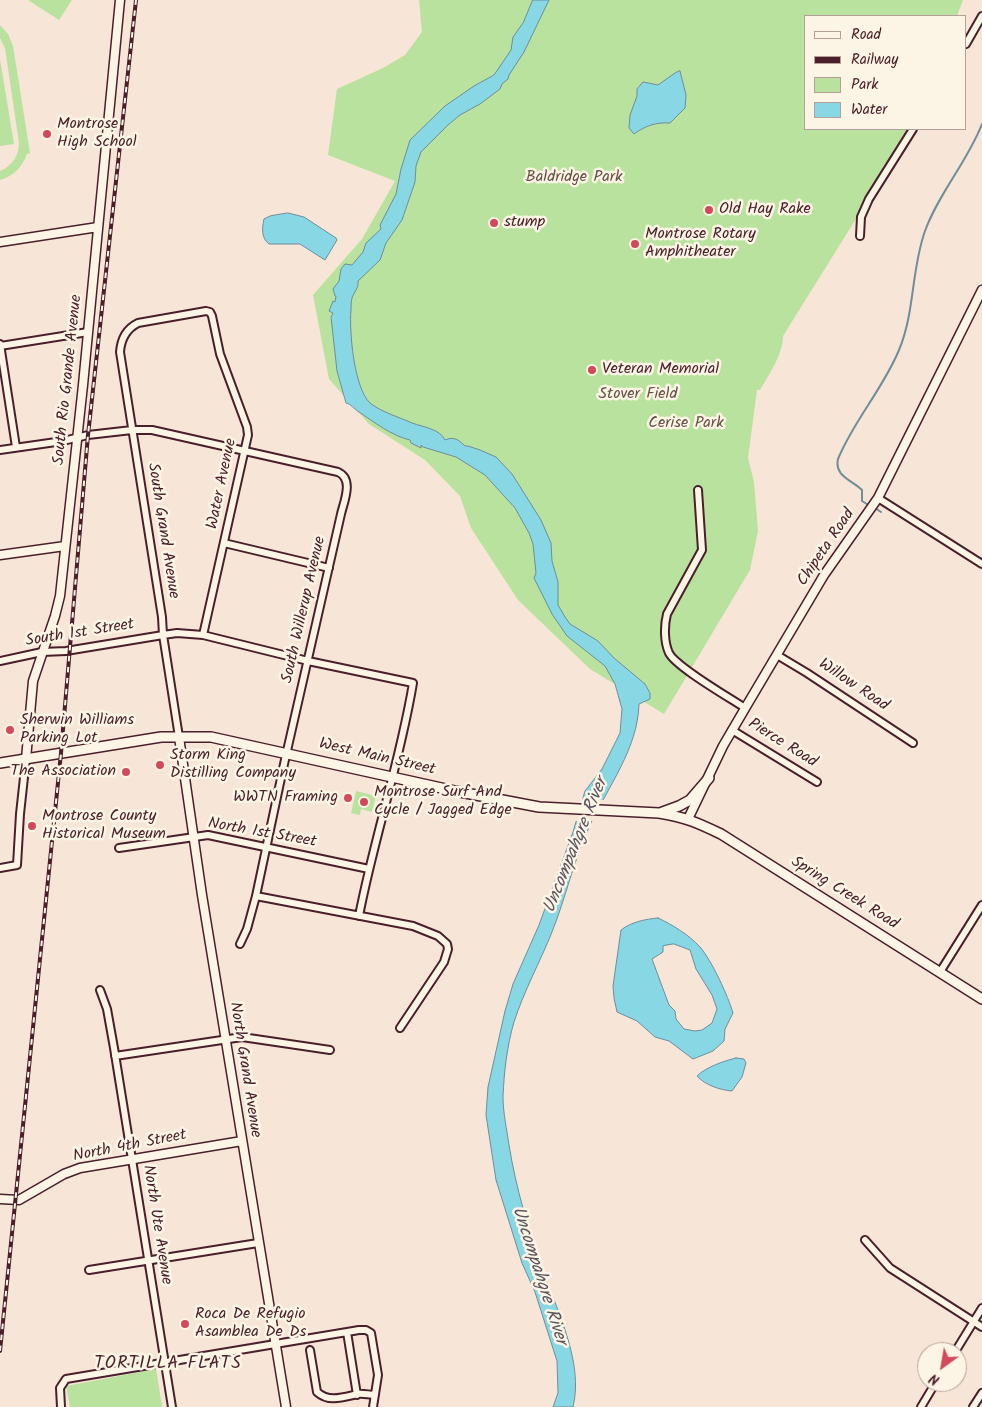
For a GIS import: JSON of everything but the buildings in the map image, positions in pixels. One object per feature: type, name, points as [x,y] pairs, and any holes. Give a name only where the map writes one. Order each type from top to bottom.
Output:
[{"type":"main road","name":"West Main Street","points":[[0,763],[140,740],[178,736],[211,737],[455,791],[538,807],[659,813],[688,819]]},
{"type":"main road","points":[[659,813],[690,800],[709,778]]},
{"type":"main road","name":"Spring Creek Road","points":[[688,819],[721,834],[982,999]]},
{"type":"street","name":"South Rio Grande Avenue","points":[[26,759],[33,681],[60,596],[120,0]]},
{"type":"street","points":[[967,42],[982,16]]},
{"type":"street","points":[[860,236],[862,217],[869,199],[913,130]]},
{"type":"street","points":[[0,242],[98,227]]},
{"type":"street","name":"Chipeta Road","points":[[688,819],[732,730],[745,708],[824,575],[878,498],[982,290]]},
{"type":"street","name":"South Grand Avenue","points":[[178,736],[162,617],[120,344],[131,326],[138,323],[210,312]]},
{"type":"street","name":"Water Avenue","points":[[203,634],[248,435],[247,427],[220,354],[210,312]]},
{"type":"street","points":[[16,447],[0,346],[88,332]]},
{"type":"street","points":[[0,450],[132,430],[152,430],[244,450]]},
{"type":"street","name":"South Willerup Avenue","points":[[240,944],[248,929],[256,896],[286,753],[346,489],[346,479],[343,474],[244,450]]},
{"type":"street","points":[[698,490],[702,550],[666,614],[666,641],[670,654],[680,665],[745,708]]},
{"type":"street","points":[[878,498],[982,564]]},
{"type":"street","points":[[224,543],[329,568]]},
{"type":"street","points":[[0,556],[65,546]]},
{"type":"street","name":"South 1st Street","points":[[0,661],[42,652],[66,651],[177,633],[203,634],[308,661],[413,683],[393,776]]},
{"type":"street","name":"Willow Road","points":[[777,655],[808,672],[913,743]]},
{"type":"street","name":"Pierce Road","points":[[732,730],[817,782]]},
{"type":"street","name":"North Grand Avenue","points":[[178,736],[225,1039],[286,1407]]},
{"type":"street","points":[[0,868],[17,865],[26,759]]},
{"type":"street","points":[[359,916],[393,776]]},
{"type":"street","name":"North 1st Street","points":[[119,848],[208,835],[369,869]]},
{"type":"street","points":[[256,896],[413,926],[438,936],[447,944],[448,955],[400,1028]]},
{"type":"street","points":[[940,972],[982,905]]},
{"type":"street","name":"North Ute Avenue","points":[[100,990],[107,1008],[172,1407]]},
{"type":"street","points":[[115,1056],[242,1037],[330,1050]]},
{"type":"street","name":"North 4th Street","points":[[0,1199],[15,1200],[24,1198],[64,1174],[80,1168],[242,1141]]},
{"type":"street","points":[[865,1240],[890,1268],[982,1327]]},
{"type":"street","points":[[89,1270],[258,1243]]},
{"type":"street","points":[[960,1342],[982,1308]]},
{"type":"street","points":[[61,1407],[60,1388],[66,1379],[366,1330],[371,1333],[378,1375],[373,1407]]},
{"type":"street","points":[[347,1332],[357,1395]]},
{"type":"street","points":[[310,1350],[317,1392],[321,1396],[345,1399],[357,1395],[375,1395]]},
{"type":"street","points":[[921,1407],[930,1392]]},
{"type":"street","points":[[973,1407],[982,1393]]},
{"type":"green space","points":[[28,0],[72,0],[59,20]]},
{"type":"green space","name":"Baldridge Park","points":[[419,0],[963,0],[957,15],[804,15],[804,130],[911,130],[783,336],[781,350],[775,364],[760,390],[757,390],[748,458],[754,482],[758,531],[750,570],[664,714],[590,669],[518,600],[471,528],[460,496],[425,460],[369,424],[329,379],[313,295],[362,239],[395,181],[328,155],[337,89],[383,68],[405,55],[422,32]]},
{"type":"green space","points":[[0,25],[8,34],[13,46],[30,153],[27,154],[17,170],[0,180],[0,171],[14,160],[18,152],[19,143],[5,48],[0,38]]},
{"type":"green space","points":[[0,59],[14,144],[0,146]]},
{"type":"green space","name":"Montrose Surf And Cycle / Jagged Edge","points":[[356,791],[376,796],[372,812],[361,809],[360,815],[351,813]]},
{"type":"green space","points":[[156,1369],[162,1407],[70,1407],[66,1386]]},
{"type":"water","name":"Uncompahgre River","points":[[533,0],[549,0],[524,52],[508,79],[502,84],[500,89],[448,125],[421,152],[416,166],[415,182],[402,220],[386,243],[380,260],[358,281],[358,286],[351,301],[351,331],[356,373],[365,396],[370,403],[390,414],[435,431],[443,436],[445,440],[456,439],[465,446],[496,457],[512,474],[541,520],[551,543],[552,561],[558,582],[558,605],[565,617],[570,624],[598,641],[614,658],[645,684],[650,693],[650,699],[639,704],[637,720],[628,752],[584,838],[552,932],[522,999],[514,1022],[509,1040],[505,1069],[503,1103],[512,1161],[532,1238],[572,1355],[575,1373],[573,1407],[553,1407],[558,1393],[557,1361],[535,1292],[522,1263],[496,1180],[486,1115],[488,1087],[513,984],[539,925],[573,832],[585,791],[602,769],[620,733],[622,709],[615,684],[605,666],[567,636],[552,614],[534,578],[536,573],[533,544],[515,508],[485,475],[456,457],[421,445],[421,448],[411,443],[410,440],[383,428],[346,403],[337,371],[331,317],[333,313],[329,311],[333,301],[335,302],[336,296],[333,289],[339,281],[341,269],[345,264],[352,265],[363,252],[366,243],[381,229],[380,225],[396,194],[410,140],[445,106],[494,75],[511,50],[513,37],[523,23]]},
{"type":"water","points":[[680,71],[686,95],[685,108],[670,123],[651,125],[634,134],[629,128],[630,115],[637,96],[637,89],[643,82],[658,85]]},
{"type":"water","points":[[288,213],[304,217],[336,238],[337,240],[325,260],[300,244],[269,244],[266,242],[263,233],[264,219]]},
{"type":"water","points":[[658,918],[691,938],[700,947],[719,979],[733,1013],[725,1029],[724,1041],[713,1051],[693,1059],[669,1041],[655,1037],[637,1021],[617,1012],[613,986],[621,930],[634,923]],"holes":[[[674,944],[690,950],[696,969],[712,995],[717,1009],[712,1023],[702,1030],[695,1031],[684,1029],[676,1019],[675,1011],[669,1005],[652,959],[663,952],[663,946]]]},
{"type":"water","points":[[736,1058],[744,1059],[746,1063],[742,1077],[732,1091],[713,1086],[697,1076],[710,1067]]},
{"type":"pier","points":[[580,799],[605,800],[594,821],[574,821]]},
{"type":"waterway","points":[[870,506],[862,501],[862,490],[841,474],[837,465],[838,459],[899,350],[908,321],[917,261],[925,231],[982,124]]},
{"type":"waterway","points":[[875,508],[881,512]]},
{"type":"railway","points":[[0,1351],[61,753],[88,435],[136,0]]},
{"type":"place","name":"Montrose High School","points":[[47,134]]},
{"type":"place","name":"Old Hay Rake","points":[[709,210]]},
{"type":"place","name":"stump","points":[[494,223]]},
{"type":"place","name":"Montrose Rotary Amphitheater","points":[[635,244]]},
{"type":"place","name":"Veteran Memorial","points":[[592,370]]},
{"type":"place","name":"Sherwin Williams Parking Lot","points":[[10,730]]},
{"type":"place","name":"Storm King Distilling Company","points":[[160,765]]},
{"type":"place","name":"The Association","points":[[126,772]]},
{"type":"place","name":"WWTN Framing","points":[[348,798]]},
{"type":"place","name":"Montrose Surf And Cycle / Jagged Edge","points":[[364,802]]},
{"type":"place","name":"Montrose County Historical Museum","points":[[32,826]]},
{"type":"place","name":"Roca De Refugio Asamblea De Ds","points":[[185,1324]]},
{"type":"district","name":"TORTILLA FLATS","points":[[168,1365]]},
{"type":"park label","name":"Stover Field","points":[[638,395]]},
{"type":"park label","name":"Cerise Park","points":[[686,424]]}]
